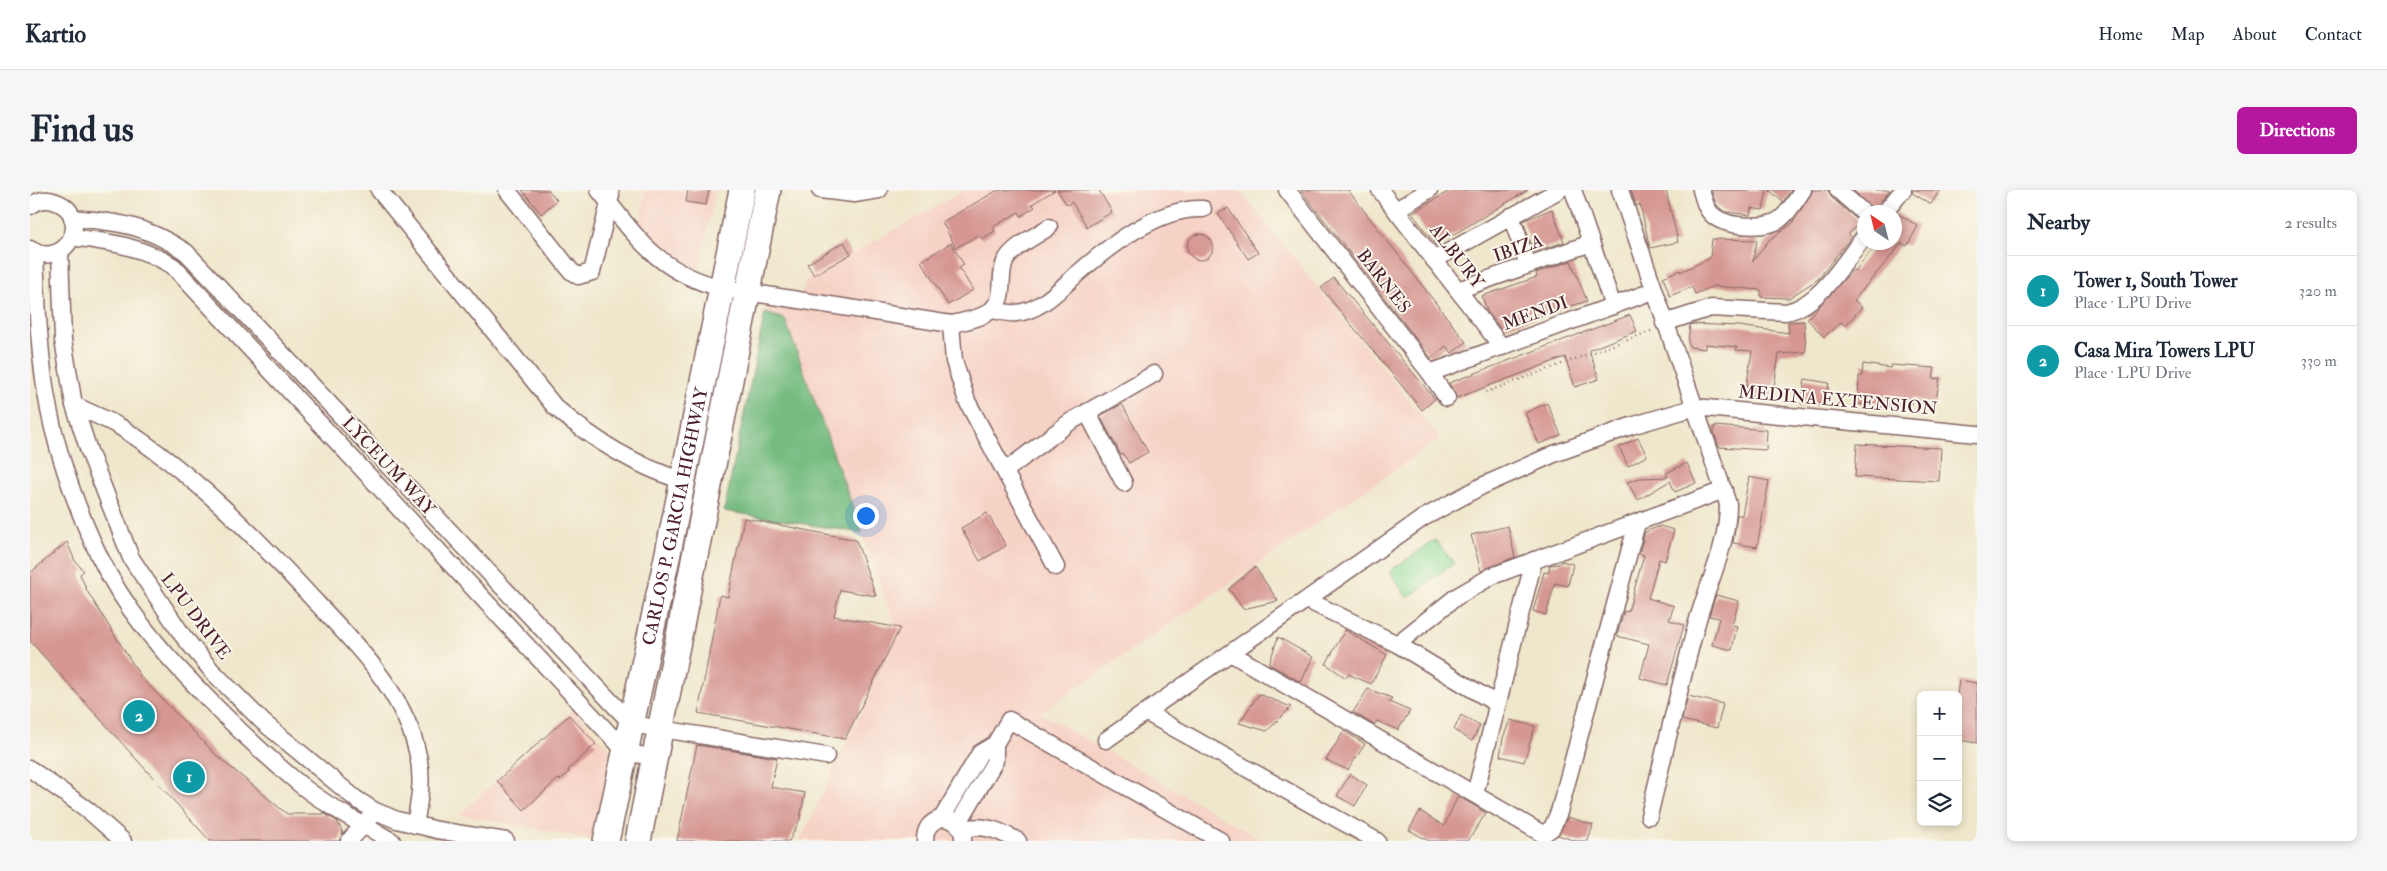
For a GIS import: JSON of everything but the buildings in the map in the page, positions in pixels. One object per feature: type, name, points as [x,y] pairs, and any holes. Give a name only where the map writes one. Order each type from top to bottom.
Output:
[{"type":"highway","name":"CARLOS P. GARCIA HIGHWAY","points":[[606,841],[668,553],[742,190]]},
{"type":"highway","name":"CARLOS P. GARCIA HIGHWAY","points":[[638,841],[768,190]]},
{"type":"highway","points":[[668,553],[695,558]]},
{"type":"street","points":[[379,190],[555,407],[581,430],[616,453],[653,471],[683,481]]},
{"type":"street","points":[[508,190],[571,271],[578,276],[592,272],[610,196]]},
{"type":"street","points":[[599,190],[610,196],[650,252],[662,263],[695,281],[722,288],[951,324],[975,319],[993,310],[1001,295],[1006,259],[1012,252],[1049,227]]},
{"type":"street","points":[[820,190],[854,194],[879,190]]},
{"type":"street","name":"BARNES","points":[[1287,190],[1430,373],[1447,398]]},
{"type":"street","name":"ALBURY","points":[[1380,190],[1502,347]]},
{"type":"street","points":[[1396,210],[1430,190]]},
{"type":"street","points":[[1434,260],[1559,190]]},
{"type":"street","points":[[1573,190],[1613,306]]},
{"type":"street","points":[[1620,190],[1653,292],[1696,407],[1728,504],[1725,533],[1681,683],[1650,816]]},
{"type":"street","points":[[1701,190],[1706,206],[1716,218],[1724,222],[1762,226],[1771,224],[1784,217],[1803,190]]},
{"type":"street","points":[[1838,190],[1857,207]]},
{"type":"street","points":[[1890,205],[1903,190]]},
{"type":"street","points":[[34,199],[44,200],[59,197],[72,218],[72,237],[60,251],[43,255],[32,251],[35,341],[49,410],[63,461],[81,511],[107,572],[124,600],[162,650],[194,686],[248,738],[303,786],[392,841]]},
{"type":"street","points":[[993,310],[1016,314],[1044,302],[1109,246],[1146,226],[1186,208],[1203,209]]},
{"type":"street","points":[[1511,216],[1528,265]]},
{"type":"street","name":"LYCEUM WAY","points":[[72,218],[135,226],[163,236],[186,252],[632,724]]},
{"type":"street","name":"LYCEUM WAY","points":[[72,237],[129,246],[151,253],[173,266],[626,752]]},
{"type":"street","name":"IBIZA","points":[[1458,290],[1592,243]]},
{"type":"street","points":[[1665,324],[1711,308],[1786,312],[1798,310],[1817,296],[1857,246]]},
{"type":"street","name":"LPU DRIVE","points":[[60,251],[63,340],[74,406],[88,452],[131,558],[183,636],[212,671],[263,722],[356,799],[375,811],[415,825],[436,836],[506,841]]},
{"type":"street","name":"MENDI","points":[[1430,373],[1653,292]]},
{"type":"street","points":[[951,324],[954,361],[967,401],[1056,567]]},
{"type":"street","points":[[35,341],[63,340]]},
{"type":"street","points":[[1005,471],[1070,422],[1154,374]]},
{"type":"street","points":[[74,406],[121,428],[181,472],[256,540],[324,610],[365,657],[398,705],[416,746],[422,788],[415,825]]},
{"type":"street","points":[[1106,740],[1232,654],[1423,518],[1482,486],[1562,451],[1631,426],[1696,407]]},
{"type":"street","name":"MEDINA EXTENSION","points":[[1696,407],[1977,434]]},
{"type":"street","points":[[1087,412],[1124,483]]},
{"type":"street","points":[[1398,644],[1456,597],[1492,576],[1724,490]]},
{"type":"street","points":[[1232,654],[1541,833],[1545,833],[1552,828],[1559,812],[1637,523]]},
{"type":"street","points":[[1475,794],[1534,560]]},
{"type":"street","points":[[1307,600],[1398,644],[1497,704]]},
{"type":"street","points":[[560,679],[574,663]]},
{"type":"street","points":[[1147,713],[1377,841]]},
{"type":"street","points":[[926,841],[929,825],[942,818],[980,753],[995,744],[1009,720],[1221,841]]},
{"type":"street","points":[[632,724],[826,756]]},
{"type":"street","points":[[961,831],[995,761],[995,744]]},
{"type":"street","points":[[626,752],[655,758]]},
{"type":"street","points":[[30,769],[88,810],[123,841]]},
{"type":"street","points":[[348,841],[365,826],[375,811]]},
{"type":"street","points":[[942,818],[954,820],[961,831]]},
{"type":"street","points":[[961,831],[982,826],[992,828],[1018,841]]},
{"type":"path","points":[[1486,392],[1665,324]]},
{"type":"shaded area","points":[[646,190],[716,190],[699,268],[675,261],[651,241],[639,225]]},
{"type":"shaded area","points":[[965,190],[1239,190],[1440,439],[1040,713],[1264,841],[800,841],[898,634],[785,319],[765,313],[771,288],[801,296],[806,280]]},
{"type":"shaded area","points":[[573,710],[612,751],[592,840],[460,814]]},
{"type":"green space","points":[[765,313],[785,319],[862,533],[724,511]]},
{"type":"green space","points":[[1435,540],[1454,563],[1407,598],[1390,571]]},
{"type":"place","name":"Casa Mira Towers LPU","points":[[139,716]]},
{"type":"place","name":"Tower 1, South Tower","points":[[189,777]]}]
